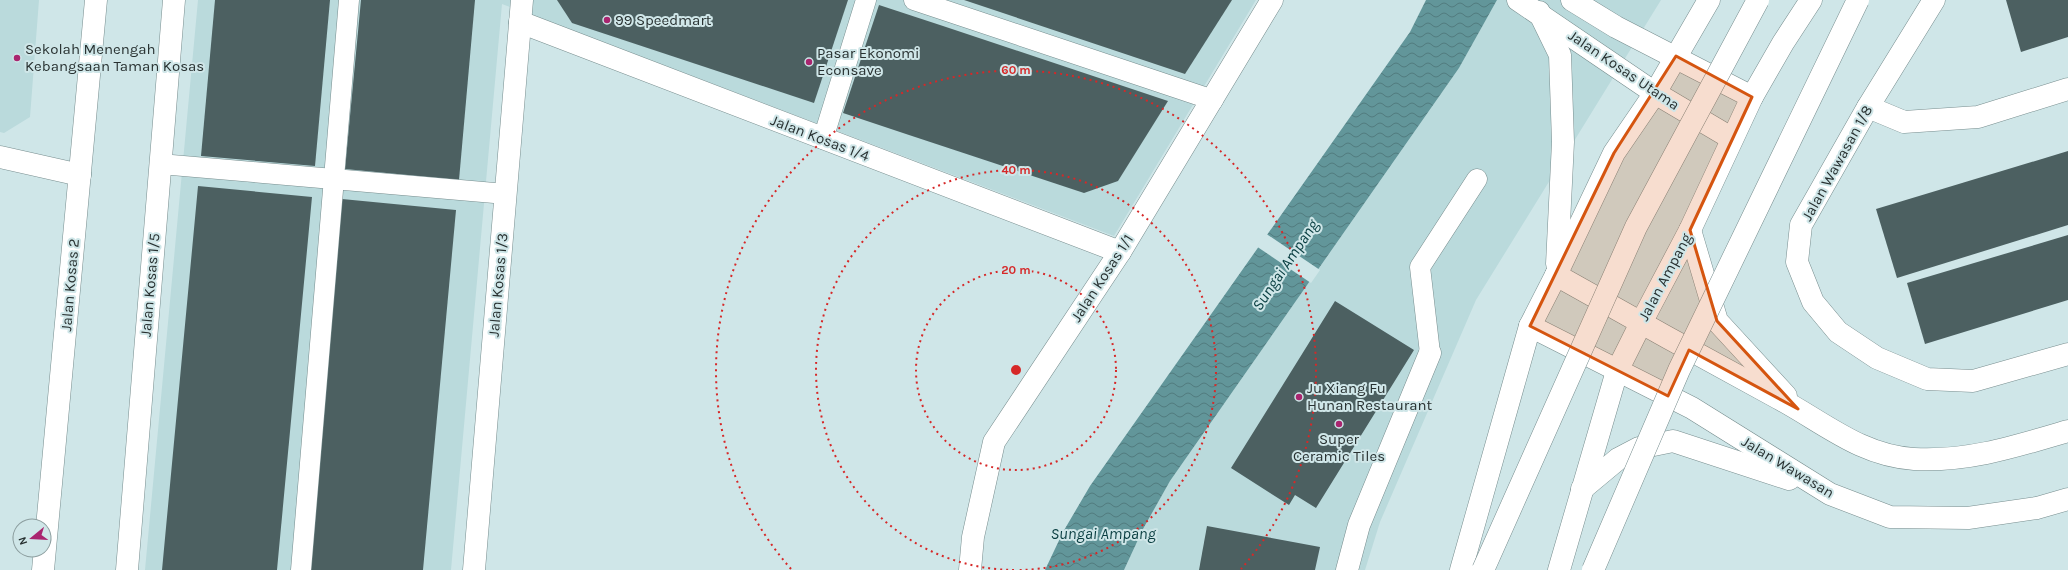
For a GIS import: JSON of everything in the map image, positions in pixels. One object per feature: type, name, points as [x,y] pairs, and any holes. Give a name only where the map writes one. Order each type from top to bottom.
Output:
[{"type":"main road","name":"Jalan Kosas 2","points":[[43,570],[96,0]]},
{"type":"main road","name":"Jalan Kosas 1/5","points":[[127,570],[174,0]]},
{"type":"main road","name":"Jalan Kosas 1/3","points":[[474,570],[522,0]]},
{"type":"main road","name":"Jalan Kosas 1/1","points":[[970,570],[973,537],[994,442],[1120,252],[1272,0]]},
{"type":"main road","name":"Jalan Kosas Utama","points":[[1572,0],[1616,27],[1676,56],[1752,97]]},
{"type":"main road","points":[[1461,570],[1530,326],[1614,154],[1655,93],[1709,0]]},
{"type":"main road","points":[[1483,570],[1636,227],[1758,0]]},
{"type":"main road","name":"Jalan Ampang","points":[[1559,570],[1617,371],[1690,230],[1731,138],[1752,97],[1783,43],[1811,0]]},
{"type":"main road","points":[[1593,570],[1679,370],[1858,0]]},
{"type":"main road","name":"Jalan Wawasan 1/8","points":[[1934,0],[1868,107],[1801,225],[1797,262],[1813,302],[1838,332],[1877,358],[1927,379],[1973,381],[2068,354]]},
{"type":"main road","name":"Jalan Kosas Utama","points":[[1519,1],[1539,12],[1655,93],[1731,138]]},
{"type":"main road","points":[[1539,12],[1560,55],[1563,142],[1556,275]]},
{"type":"main road","name":"Jalan Kosas 1/4","points":[[520,22],[1120,252]]},
{"type":"main road","points":[[1868,107],[1904,122],[1978,116],[2068,89]]},
{"type":"main road","points":[[0,157],[80,175]]},
{"type":"main road","points":[[1690,230],[1717,321],[1798,409]]},
{"type":"main road","points":[[1556,275],[1798,409],[1853,444],[1883,454],[1914,459],[1958,458],[2001,451],[2068,431]]},
{"type":"main road","name":"Jalan Wawasan","points":[[1530,326],[1692,408],[1830,494],[1890,516],[1968,518],[2037,508],[2068,499]]},
{"type":"main road","points":[[1347,570],[1359,525],[1430,353]]},
{"type":"main road","points":[[1582,489],[1618,459],[1638,448],[1673,441],[1764,470],[1830,494]]},
{"type":"main road","points":[[2037,508],[2068,508]]},
{"type":"lane","points":[[301,570],[349,0]]},
{"type":"lane","points":[[822,139],[866,0]]},
{"type":"lane","points":[[914,0],[1213,100]]},
{"type":"lane","points":[[160,164],[506,194]]},
{"type":"lane","points":[[1430,353],[1420,267],[1477,179]]},
{"type":"highlighted area","points":[[1676,56],[1752,97],[1690,230],[1717,321],[1798,409],[1689,350],[1668,396],[1530,326],[1614,153]]},
{"type":"shaded area","name":"Sekolah Menengah Kebangsaan Taman Kosas","points":[[0,0],[39,0],[30,117],[4,133],[0,132]]},
{"type":"shaded area","points":[[198,0],[1256,0],[1114,236],[502,4],[451,570],[145,570]]},
{"type":"shaded area","points":[[1497,0],[1661,0],[1476,300],[1380,522],[1365,570],[1124,570],[1143,529],[1170,481],[1459,68]]},
{"type":"water","name":"Sungai Ampang","points":[[1426,0],[1497,0],[1459,68],[1170,481],[1143,529],[1124,570],[1045,570],[1063,532],[1090,486],[1410,32]]},
{"type":"pier","points":[[1265,233],[1320,270],[1311,283],[1256,246]]},
{"type":"building","points":[[215,0],[330,0],[315,166],[201,156]]},
{"type":"building","points":[[361,0],[475,0],[459,180],[345,169]]},
{"type":"building","points":[[557,0],[848,0],[814,103],[572,23]]},
{"type":"building","points":[[964,0],[1232,0],[1185,74]]},
{"type":"building","points":[[2006,0],[2068,0],[2068,37],[2021,52]]},
{"type":"building","points":[[879,5],[1168,101],[1118,181],[1084,193],[906,134],[843,113]]},
{"type":"building","points":[[2068,151],[2068,225],[1897,278],[1876,209]]},
{"type":"building","points":[[198,186],[312,197],[277,570],[162,570]]},
{"type":"building","points":[[342,199],[456,210],[423,570],[308,570]]},
{"type":"building","points":[[2068,235],[2068,300],[1925,344],[1907,283]]},
{"type":"building","points":[[1335,301],[1414,350],[1316,508],[1295,495],[1289,505],[1231,468]]},
{"type":"building","points":[[1207,526],[1320,547],[1315,570],[1199,570]]},
{"type":"place","name":"99 Speedmart","points":[[607,20]]},
{"type":"place","name":"Sekolah Menengah Kebangsaan Taman Kosas","points":[[17,58]]},
{"type":"place","name":"Pasar Ekonomi Econsave","points":[[809,62]]},
{"type":"place","name":"Ju Xiang Fu Hunan Restaurant","points":[[1299,397]]},
{"type":"place","name":"Super Ceramic Tiles","points":[[1339,424]]}]
